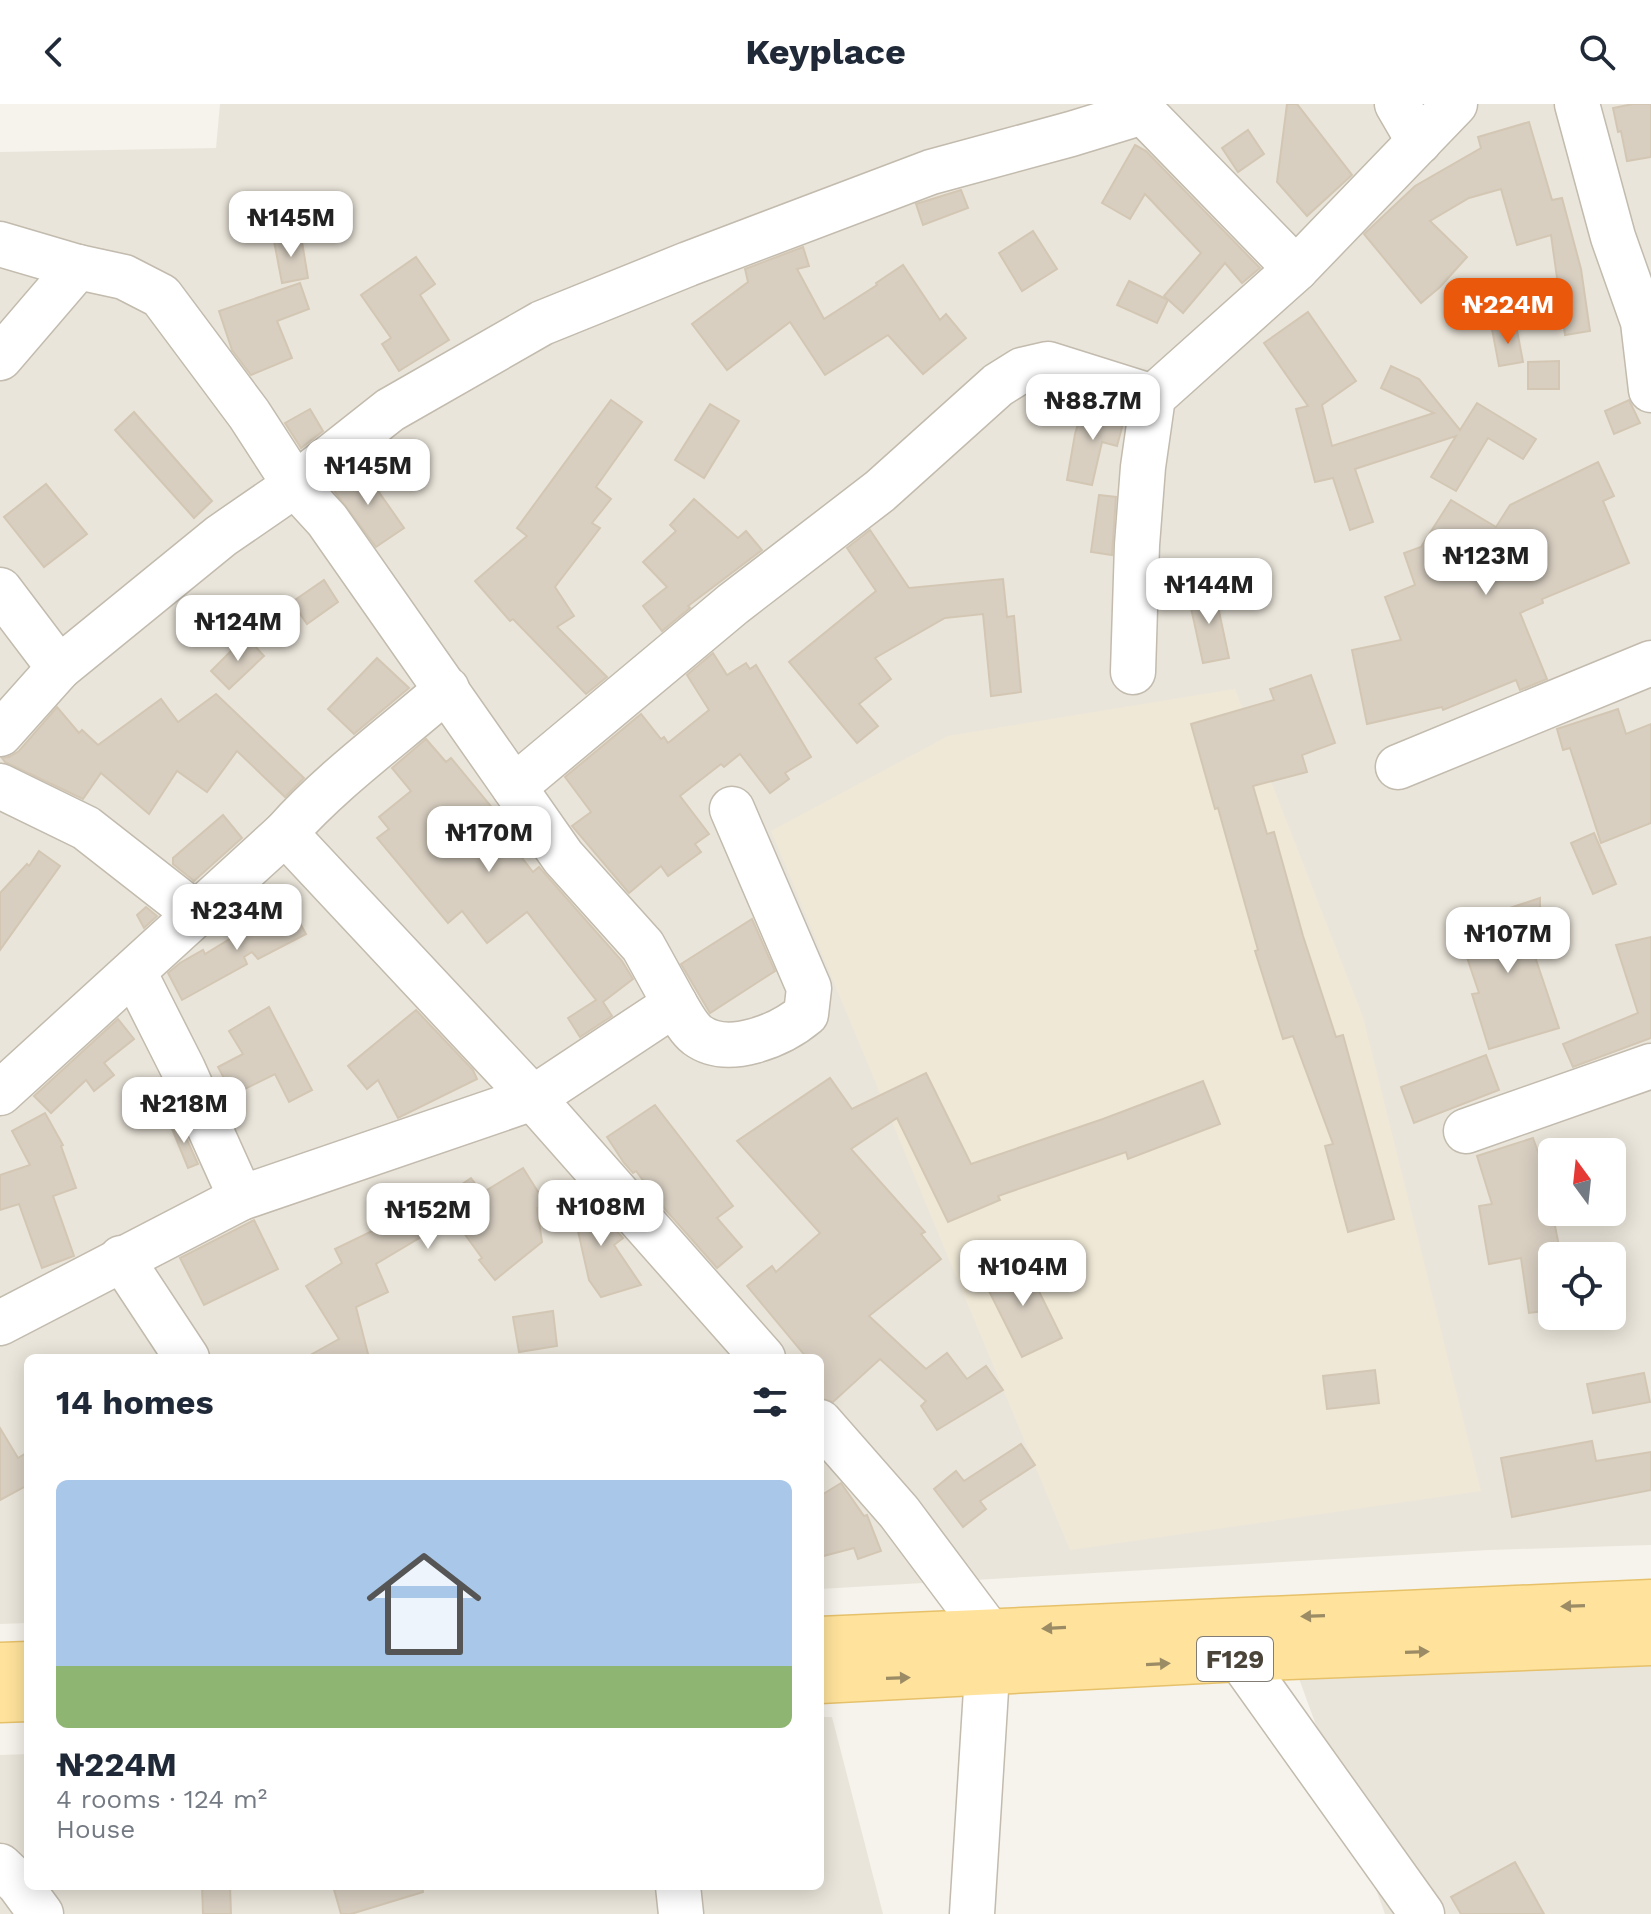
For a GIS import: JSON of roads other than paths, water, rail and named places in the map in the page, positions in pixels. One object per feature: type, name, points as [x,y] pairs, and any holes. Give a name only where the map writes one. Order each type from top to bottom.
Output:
[{"type":"main road","name":"F129","points":[[824,1639],[1651,1602]]},
{"type":"main road","name":"F129","points":[[824,1681],[1240,1659],[1651,1643]]},
{"type":"main road","points":[[6,1673],[24,1694]]},
{"type":"street","points":[[1397,104],[1419,142]]},
{"type":"street","points":[[1133,672],[1141,498],[1153,397],[1296,269],[1455,104]]},
{"type":"street","points":[[1577,104],[1613,237],[1647,319],[1651,390]]},
{"type":"street","points":[[0,734],[59,668],[221,536],[295,485],[390,410],[542,323],[931,172],[1141,108],[1296,269]]},
{"type":"street","points":[[0,244],[124,277],[161,296],[249,414],[295,485],[327,520],[563,857],[643,946],[695,1034],[708,1041],[750,1043],[783,1032],[806,1014],[809,1009],[809,988],[732,809]]},
{"type":"street","points":[[0,358],[78,267]]},
{"type":"street","points":[[514,787],[733,604],[880,491],[998,385],[1022,370],[1048,364],[1153,397]]},
{"type":"street","points":[[0,590],[59,668]]},
{"type":"street","points":[[1398,767],[1651,663]]},
{"type":"street","points":[[0,1093],[285,833],[352,767],[447,689]]},
{"type":"street","points":[[0,786],[86,828],[196,914]]},
{"type":"street","points":[[285,833],[533,1098],[759,1354]]},
{"type":"street","points":[[134,972],[183,1069],[241,1198]]},
{"type":"street","points":[[0,1323],[241,1198],[533,1098],[675,1004]]},
{"type":"street","points":[[1466,1131],[1651,1066]]},
{"type":"street","points":[[121,1258],[184,1354]]},
{"type":"street","points":[[824,1427],[899,1512],[988,1631]]},
{"type":"street","points":[[1240,1659],[1422,1914]]},
{"type":"street","points":[[972,1914],[987,1674]]},
{"type":"street","points":[[0,1866],[19,1884],[41,1914]]},
{"type":"street","points":[[678,1890],[681,1914]]}]
